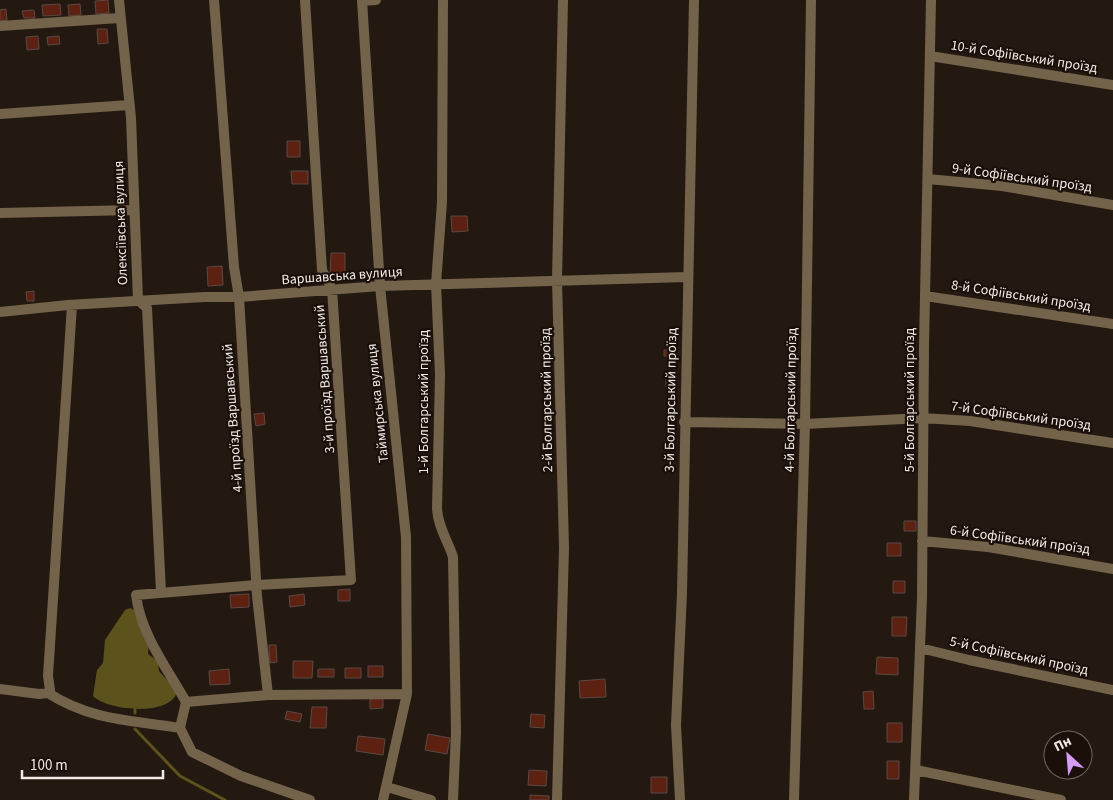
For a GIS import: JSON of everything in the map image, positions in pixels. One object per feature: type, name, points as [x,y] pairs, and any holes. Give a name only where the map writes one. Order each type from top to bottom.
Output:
[{"type":"street","name":"Олексіївська вулиця","points":[[118,0],[129,105],[138,300],[147,308],[161,592]]},
{"type":"street","name":"4-й проїзд Варшавський","points":[[214,0],[234,267],[239,298],[257,584],[268,695]]},
{"type":"street","name":"3-й проїзд Варшавський","points":[[257,584],[351,580],[332,289],[322,270],[305,0]]},
{"type":"street","points":[[362,0],[376,0]]},
{"type":"street","name":"Таймирська вулиця","points":[[362,0],[380,286],[406,537],[407,694],[383,800]]},
{"type":"street","name":"1-й Болгарський проїзд","points":[[443,0],[442,202],[436,284],[440,374],[437,509],[438,524],[448,541],[453,557],[456,732],[454,800]]},
{"type":"street","name":"2-й Болгарський проїзд","points":[[557,800],[564,548],[557,280],[563,0]]},
{"type":"street","name":"3-й Болгарський проїзд","points":[[680,800],[676,725],[694,0]]},
{"type":"street","name":"4-й Болгарський проїзд","points":[[794,800],[805,424],[811,0]]},
{"type":"street","name":"5-й Болгарський проїзд","points":[[914,800],[920,648],[931,0]]},
{"type":"street","points":[[0,26],[119,18]]},
{"type":"street","name":"10-й Софіївський проїзд","points":[[930,56],[1113,85]]},
{"type":"street","points":[[0,114],[129,105]]},
{"type":"street","name":"9-й Софіївський проїзд","points":[[928,180],[1002,186],[1113,206]]},
{"type":"street","points":[[0,213],[133,210]]},
{"type":"street","name":"Варшавська вулиця","points":[[0,312],[138,300],[239,298],[380,286],[687,277]]},
{"type":"street","name":"8-й Софіївський проїзд","points":[[925,296],[1113,324]]},
{"type":"street","points":[[48,693],[72,306]]},
{"type":"street","name":"7-й Софіївський проїзд","points":[[684,422],[805,424],[923,418],[970,420],[1113,443]]},
{"type":"street","name":"6-й Софіївський проїзд","points":[[922,541],[988,547],[1113,569]]},
{"type":"street","points":[[257,584],[136,595],[137,604],[154,650],[186,702],[180,728],[192,752],[242,776],[310,800]]},
{"type":"street","name":"5-й Софіївський проїзд","points":[[920,648],[1113,690]]},
{"type":"street","points":[[0,689],[39,694],[48,693],[67,705],[95,716],[180,728]]},
{"type":"street","points":[[186,702],[268,695],[407,694]]},
{"type":"street","points":[[916,770],[1061,800]]},
{"type":"street","points":[[387,787],[431,800]]},
{"type":"shaded area","points":[[130,608],[137,611],[149,645],[148,654],[158,661],[159,671],[177,691],[173,699],[164,705],[139,709],[125,708],[101,701],[93,696],[97,670],[103,663],[105,640],[125,610]]},
{"type":"building","points":[[108,0],[109,13],[96,14],[95,1]]},
{"type":"building","points":[[60,4],[61,15],[43,16],[42,5]]},
{"type":"building","points":[[80,4],[81,15],[69,16],[68,5]]},
{"type":"building","points":[[6,9],[7,20],[0,21],[0,10]]},
{"type":"building","points":[[34,10],[35,18],[24,18],[22,11]]},
{"type":"building","points":[[97,29],[107,29],[108,43],[98,44]]},
{"type":"building","points":[[38,36],[39,49],[27,50],[26,37]]},
{"type":"building","points":[[59,36],[60,44],[48,45],[47,37]]},
{"type":"building","points":[[287,141],[300,141],[300,157],[287,157]]},
{"type":"building","points":[[291,171],[308,171],[308,184],[292,184]]},
{"type":"building","points":[[451,216],[467,216],[468,231],[452,232]]},
{"type":"building","points":[[331,253],[345,253],[345,275],[330,275]]},
{"type":"building","points":[[222,266],[223,285],[208,286],[207,267]]},
{"type":"building","points":[[34,291],[34,301],[27,301],[26,292]]},
{"type":"building","points":[[664,350],[673,350],[673,356],[664,356]]},
{"type":"building","points":[[666,378],[673,378],[676,387],[666,387]]},
{"type":"building","points":[[264,413],[265,424],[256,426],[254,414]]},
{"type":"building","points":[[904,521],[916,521],[916,531],[904,531]]},
{"type":"building","points":[[887,543],[901,543],[901,556],[887,556]]},
{"type":"building","points":[[893,581],[905,581],[905,593],[893,593]]},
{"type":"building","points":[[350,589],[350,601],[338,601],[338,590]]},
{"type":"building","points":[[249,594],[249,607],[231,608],[230,595]]},
{"type":"building","points":[[304,594],[305,605],[290,607],[289,596]]},
{"type":"building","points":[[892,617],[907,617],[906,636],[892,636]]},
{"type":"building","points":[[269,645],[276,645],[277,662],[270,663]]},
{"type":"building","points":[[877,657],[898,658],[898,675],[876,674]]},
{"type":"building","points":[[293,661],[313,661],[312,678],[293,678]]},
{"type":"building","points":[[368,666],[383,666],[383,677],[368,677]]},
{"type":"building","points":[[345,668],[361,668],[361,678],[345,678]]},
{"type":"building","points":[[229,669],[230,684],[210,685],[209,671]]},
{"type":"building","points":[[318,669],[334,669],[334,677],[318,677]]},
{"type":"building","points":[[605,679],[606,697],[580,698],[579,681]]},
{"type":"building","points":[[873,691],[874,709],[864,709],[863,692]]},
{"type":"building","points":[[383,698],[383,708],[370,709],[370,699]]},
{"type":"building","points":[[312,707],[327,707],[326,728],[310,728]]},
{"type":"building","points":[[287,711],[302,714],[300,722],[285,719]]},
{"type":"building","points":[[531,714],[545,715],[544,728],[530,727]]},
{"type":"building","points":[[887,723],[902,723],[902,742],[887,742]]},
{"type":"building","points":[[428,734],[450,738],[447,754],[425,750]]},
{"type":"building","points":[[358,736],[385,739],[383,755],[356,751]]},
{"type":"building","points":[[887,761],[899,761],[899,779],[887,779]]},
{"type":"building","points":[[529,770],[547,771],[546,786],[528,785]]},
{"type":"building","points":[[651,777],[667,777],[667,793],[651,793]]},
{"type":"building","points":[[530,795],[549,796],[549,800],[530,800]]},
{"type":"waterway","points":[[135,708],[135,713]]},
{"type":"waterway","points":[[135,729],[180,776],[225,800]]}]
